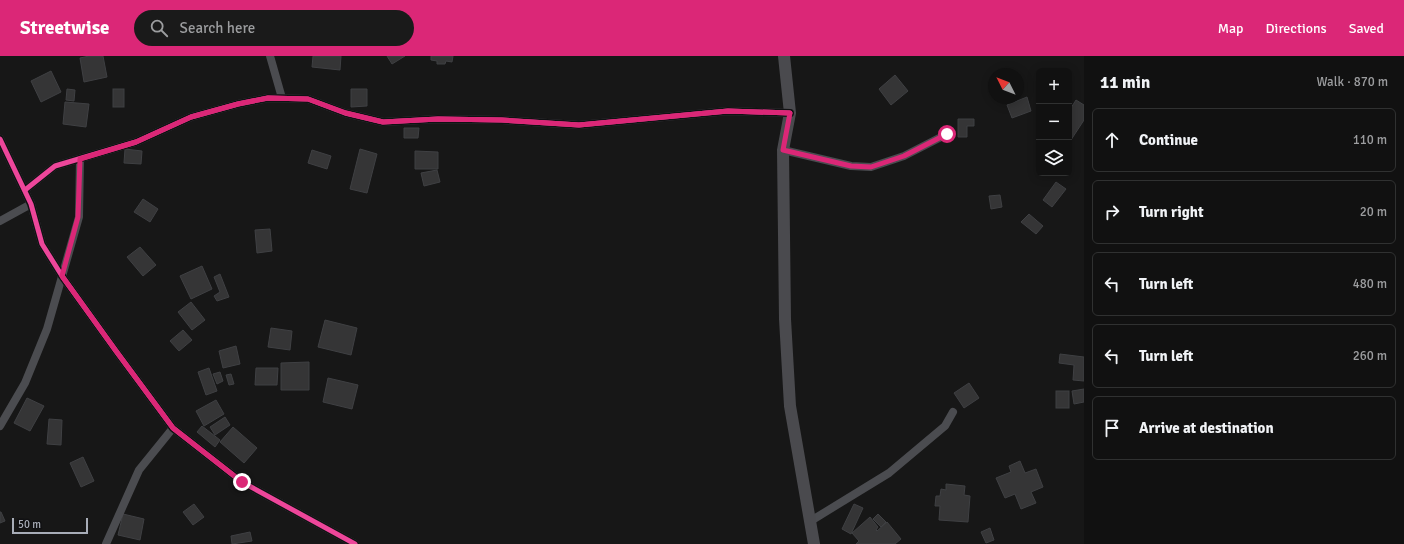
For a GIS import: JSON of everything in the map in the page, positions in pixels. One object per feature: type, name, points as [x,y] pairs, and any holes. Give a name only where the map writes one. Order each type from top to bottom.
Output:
[{"type":"street","points":[[270,56],[282,98]]},
{"type":"street","points":[[784,56],[790,113],[783,150],[785,319],[790,406],[814,544]]},
{"type":"street","points":[[25,190],[55,166],[136,142],[191,117],[238,104],[268,98],[308,99],[346,113],[383,122],[438,119],[502,120],[579,125],[728,111],[790,113]]},
{"type":"street","points":[[783,150],[851,166],[871,167],[904,156],[947,134]]},
{"type":"street","points":[[0,139],[31,204],[42,244],[62,276],[173,428],[242,482],[355,544]]},
{"type":"street","points":[[0,426],[25,383],[47,329],[78,217],[80,159]]},
{"type":"street","points":[[0,221],[31,204]]},
{"type":"street","points":[[809,522],[890,473],[945,426],[953,412]]},
{"type":"street","points":[[106,544],[139,470],[173,428]]},
{"type":"building","points":[[89,56],[103,56],[107,77],[84,82],[80,58]]},
{"type":"building","points":[[313,56],[341,56],[340,70],[312,67]]},
{"type":"building","points":[[387,56],[405,56],[392,64]]},
{"type":"building","points":[[431,56],[453,56],[452,62],[446,61],[445,64],[437,64],[437,61],[431,60]]},
{"type":"building","points":[[51,71],[61,92],[41,102],[31,81]]},
{"type":"building","points":[[895,75],[908,91],[891,105],[879,89]]},
{"type":"building","points":[[67,89],[75,90],[74,101],[66,100]]},
{"type":"building","points":[[113,89],[124,89],[124,107],[113,107]]},
{"type":"building","points":[[351,89],[367,89],[367,106],[351,107]]},
{"type":"building","points":[[1027,97],[1031,111],[1012,118],[1007,105],[1024,104],[1024,98]]},
{"type":"building","points":[[1076,100],[1084,105],[1084,120],[1072,138],[1072,106]]},
{"type":"building","points":[[65,102],[89,104],[86,127],[63,124]]},
{"type":"building","points":[[958,119],[974,119],[974,126],[967,126],[967,137],[958,137]]},
{"type":"building","points":[[404,128],[419,128],[418,138],[404,138]]},
{"type":"building","points":[[125,149],[142,151],[141,164],[124,163]]},
{"type":"building","points":[[360,149],[377,154],[367,193],[350,189]]},
{"type":"building","points":[[312,150],[331,156],[327,169],[308,163]]},
{"type":"building","points":[[415,151],[438,152],[438,169],[415,169]]},
{"type":"building","points":[[437,170],[440,182],[424,186],[421,173]]},
{"type":"building","points":[[1056,182],[1066,189],[1052,207],[1043,200]]},
{"type":"building","points":[[1000,195],[1002,207],[991,209],[989,196]]},
{"type":"building","points":[[143,199],[158,209],[150,222],[134,212]]},
{"type":"building","points":[[1029,214],[1043,226],[1036,234],[1021,222]]},
{"type":"building","points":[[270,229],[272,251],[257,253],[255,230]]},
{"type":"building","points":[[140,247],[156,265],[143,276],[127,257]]},
{"type":"building","points":[[202,266],[212,289],[191,299],[180,276]]},
{"type":"building","points":[[220,274],[229,297],[217,301],[214,296],[220,292],[214,277]]},
{"type":"building","points":[[191,302],[205,320],[192,330],[178,312]]},
{"type":"building","points":[[325,320],[357,328],[351,355],[318,347]]},
{"type":"building","points":[[271,328],[292,331],[290,350],[268,347]]},
{"type":"building","points":[[183,330],[192,340],[179,351],[170,341]]},
{"type":"building","points":[[236,346],[240,364],[223,368],[219,351]]},
{"type":"building","points":[[1060,354],[1084,357],[1084,381],[1073,380],[1074,365],[1059,363]]},
{"type":"building","points":[[309,362],[309,390],[281,390],[281,363]]},
{"type":"building","points":[[209,368],[217,391],[206,395],[198,372]]},
{"type":"building","points":[[256,368],[278,368],[277,385],[255,385]]},
{"type":"building","points":[[220,372],[223,381],[217,384],[213,374]]},
{"type":"building","points":[[231,374],[234,384],[229,385],[226,375]]},
{"type":"building","points":[[328,378],[358,385],[352,409],[323,402]]},
{"type":"building","points":[[969,383],[979,398],[964,408],[954,393]]},
{"type":"building","points":[[1084,389],[1084,402],[1074,404],[1072,391]]},
{"type":"building","points":[[1056,391],[1069,391],[1069,408],[1056,408]]},
{"type":"building","points":[[27,398],[44,406],[30,431],[14,423]]},
{"type":"building","points":[[216,400],[224,414],[204,426],[196,411]]},
{"type":"building","points":[[225,417],[230,425],[215,435],[210,427]]},
{"type":"building","points":[[49,419],[62,420],[61,445],[47,444]]},
{"type":"building","points":[[202,426],[220,440],[215,447],[197,432]]},
{"type":"building","points":[[233,427],[257,448],[244,463],[220,442]]},
{"type":"building","points":[[83,457],[94,481],[81,487],[70,463]]},
{"type":"building","points":[[1020,461],[1025,473],[1036,469],[1043,487],[1031,492],[1036,503],[1021,509],[1015,494],[1005,498],[996,478],[1011,472],[1009,466]]},
{"type":"building","points":[[946,484],[965,486],[964,495],[970,496],[968,522],[939,520],[940,506],[935,506],[936,496],[940,496],[941,489],[946,490]]},
{"type":"building","points":[[194,504],[204,517],[193,525],[183,512]]},
{"type":"building","points":[[854,504],[863,508],[851,534],[842,529]]},
{"type":"building","points":[[0,512],[5,521],[0,523]]},
{"type":"building","points":[[123,514],[144,519],[140,540],[118,535]]},
{"type":"building","points":[[878,514],[886,522],[881,527],[873,519]]},
{"type":"building","points":[[870,517],[878,527],[876,530],[877,531],[887,522],[901,539],[895,544],[856,544],[859,541],[852,533]]},
{"type":"building","points":[[990,528],[994,540],[986,543],[981,532]]},
{"type":"building","points":[[250,532],[252,541],[232,544],[231,536]]},
{"type":"cycle path","points":[[25,190],[55,166],[136,142],[191,117],[238,104],[268,98],[308,99],[345,113],[383,122],[438,119],[502,120],[579,125],[728,111],[790,113]]},
{"type":"cycle path","points":[[0,139],[31,204],[42,244],[62,276],[173,428],[242,482],[355,544]]},
{"type":"route","points":[[242,482],[173,428],[62,276],[78,217],[80,159],[136,142],[191,117],[238,104],[268,98],[308,99],[346,113],[383,122],[438,119],[502,120],[579,125],[728,111],[790,113],[783,150],[851,166],[871,167],[904,156],[947,134]]}]
